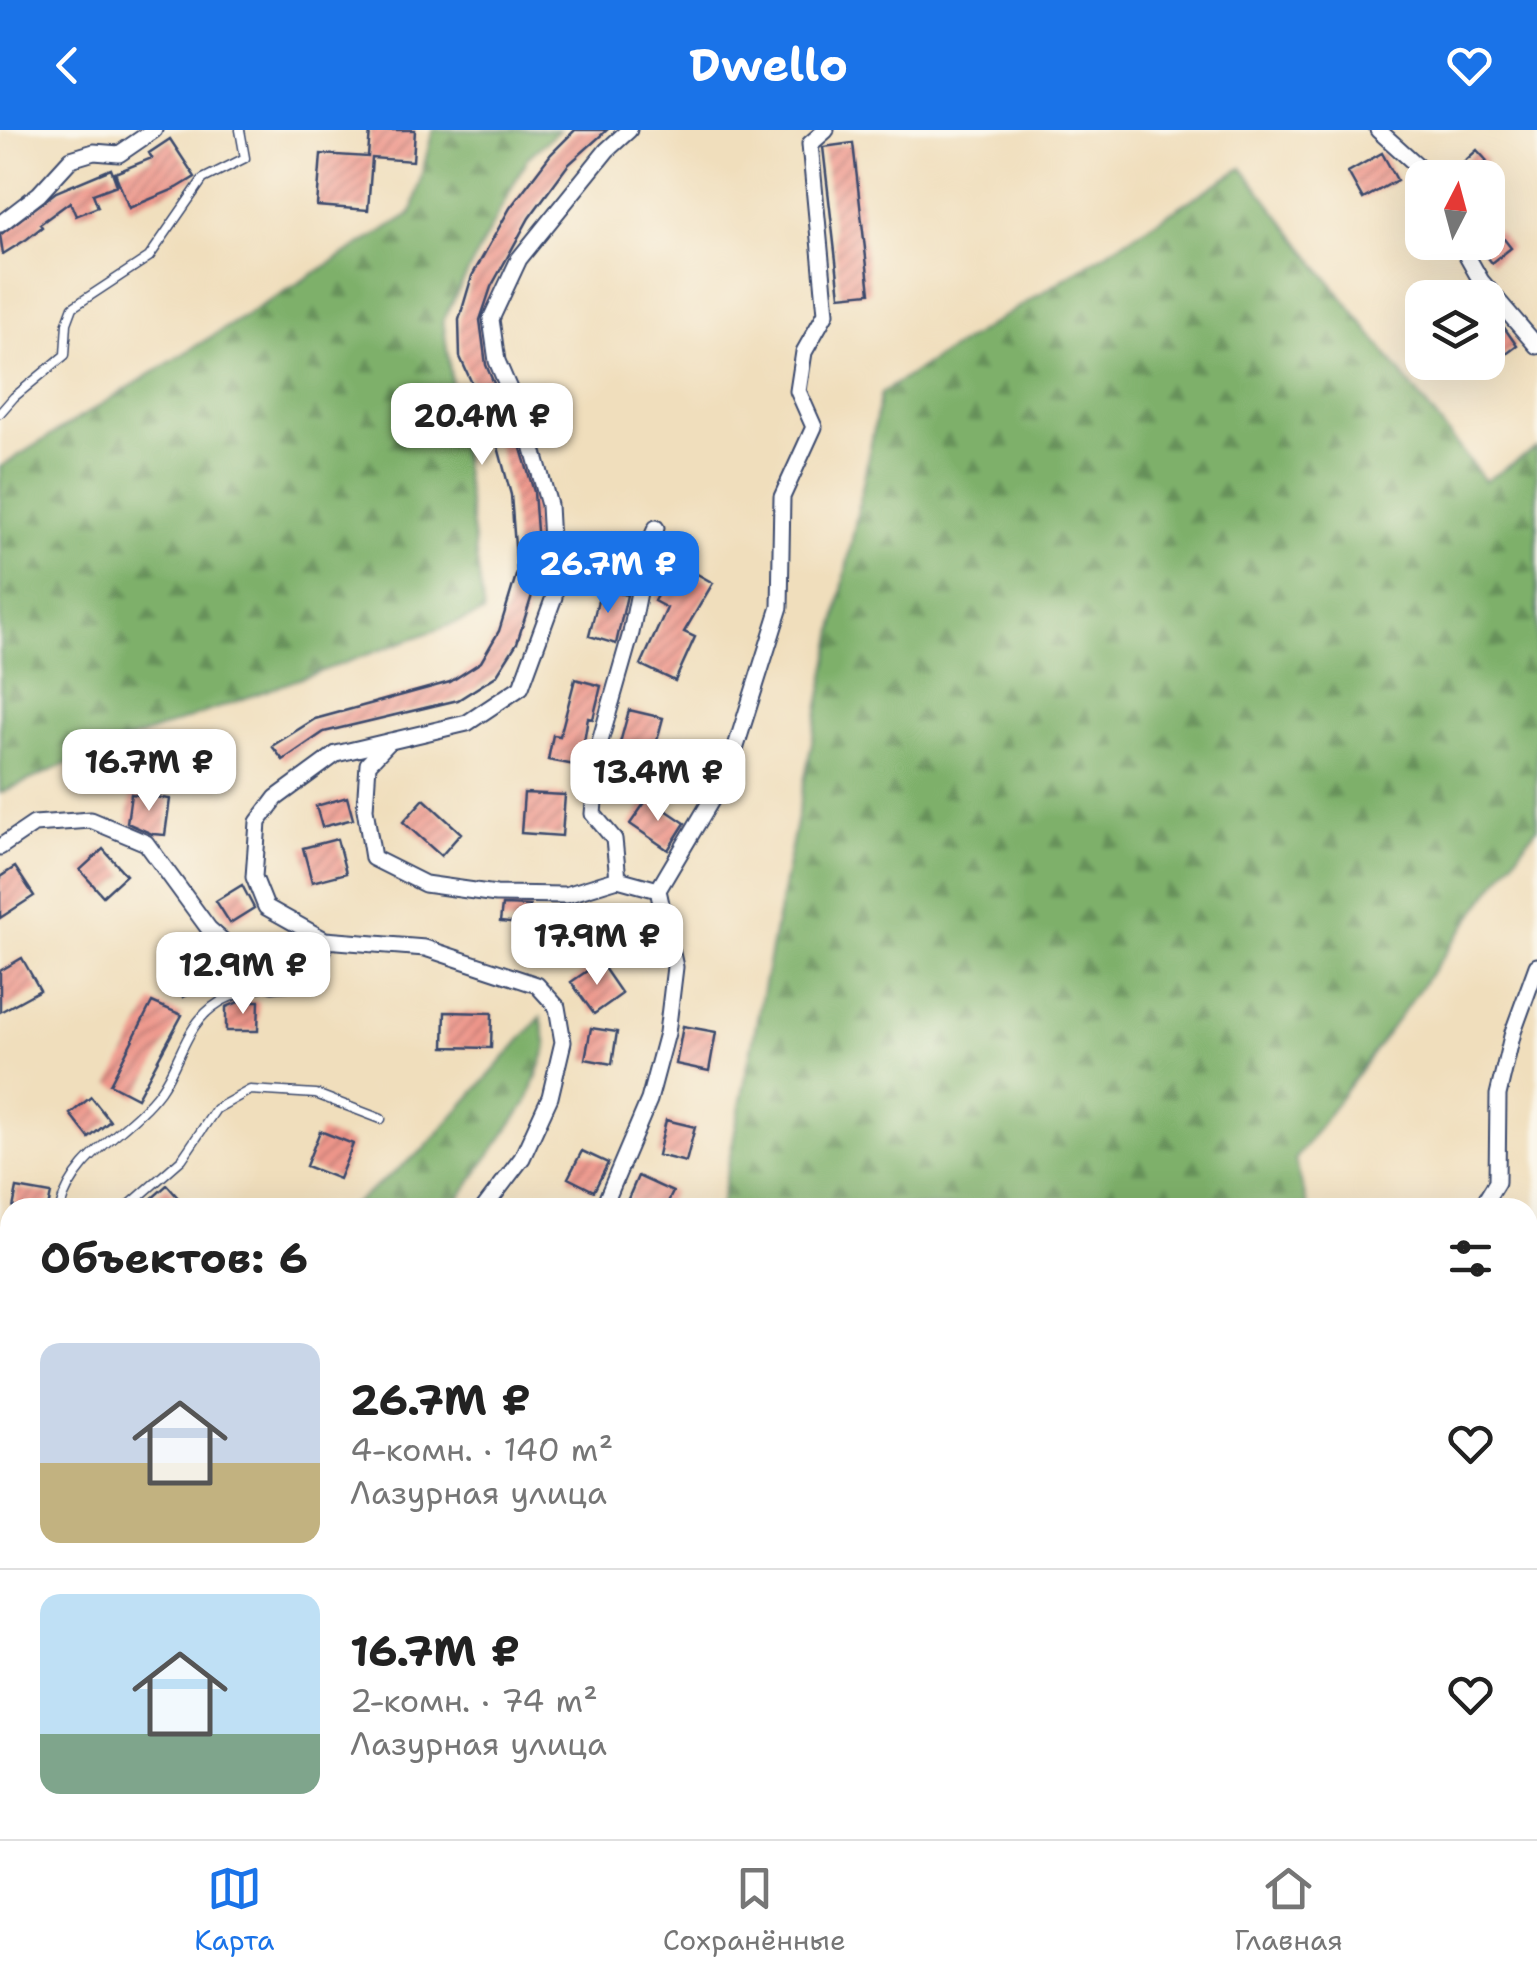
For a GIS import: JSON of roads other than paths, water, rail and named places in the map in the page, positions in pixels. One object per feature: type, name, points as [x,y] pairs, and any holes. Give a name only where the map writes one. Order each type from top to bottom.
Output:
[{"type":"street","points":[[0,224],[39,194],[71,159],[94,152],[118,154],[154,130]]},
{"type":"street","points":[[492,1198],[522,1158],[550,1098],[563,1042],[557,1007],[537,985],[425,948],[325,940],[266,907],[254,877],[258,822],[276,798],[336,754],[467,723],[521,687],[554,597],[549,505],[530,438],[497,361],[491,320],[519,259],[607,150],[629,130]]},
{"type":"street","points":[[607,1198],[649,1100],[668,1033],[675,967],[658,890],[728,772],[780,607],[782,497],[814,426],[798,391],[804,352],[826,313],[810,144],[826,130]]},
{"type":"street","points":[[1378,130],[1411,160]]},
{"type":"street","points":[[1469,260],[1481,281],[1537,346]]},
{"type":"street","points":[[618,879],[614,839],[593,814],[598,745],[631,632],[648,546],[656,528]]},
{"type":"street","points":[[390,741],[368,764],[365,810],[374,858],[425,884],[496,894],[566,895],[618,879],[658,890]]},
{"type":"street","points":[[0,846],[34,824],[91,820],[146,843],[209,929],[272,984],[307,981],[320,962],[325,940]]},
{"type":"street","points":[[1487,1198],[1497,1182],[1498,1095],[1513,1032],[1537,966]]},
{"type":"lane","points":[[0,413],[65,355],[67,323],[73,306],[149,257],[202,180],[245,158],[240,130]]},
{"type":"lane","points":[[62,1198],[64,1190],[94,1151],[156,1096],[173,1072],[190,1028],[220,1001],[272,984]]},
{"type":"lane","points":[[138,1198],[182,1160],[216,1109],[250,1090],[316,1094],[381,1120]]}]
